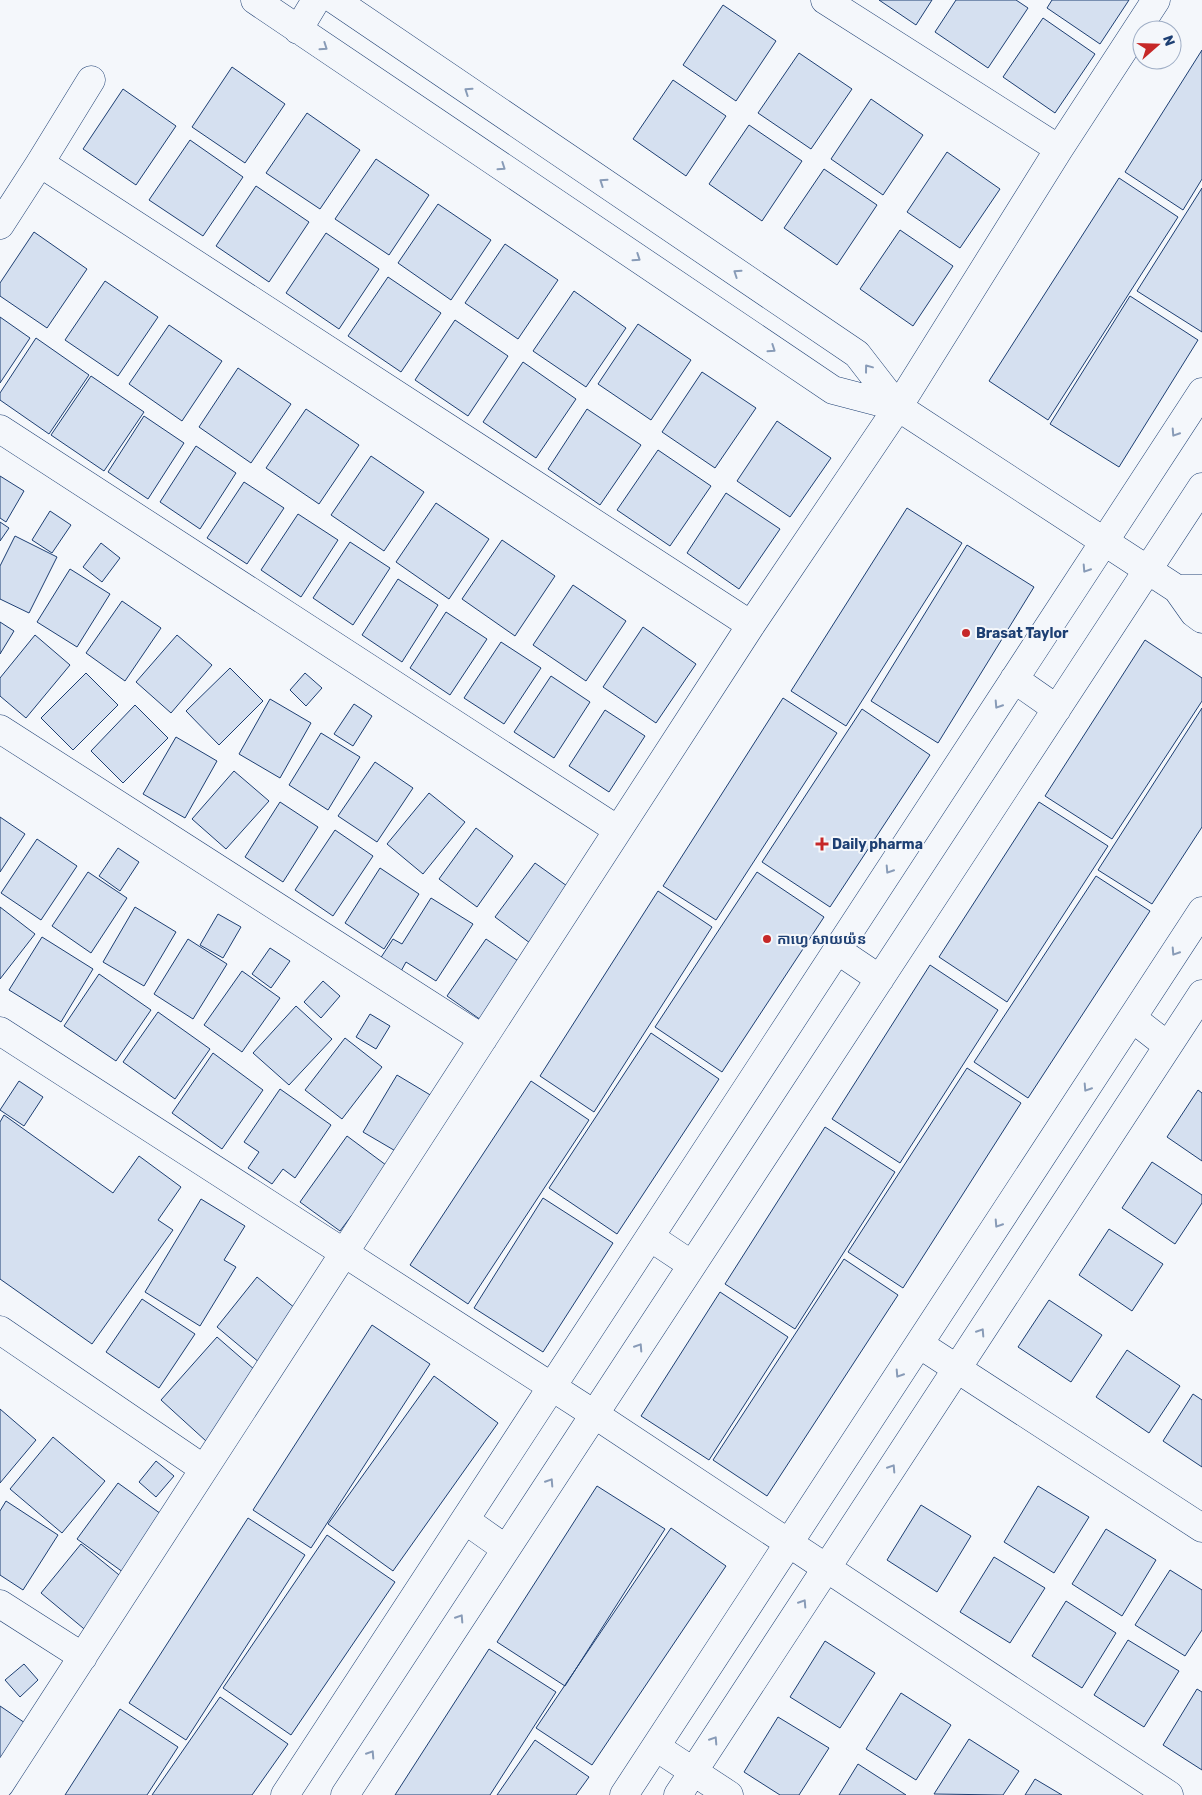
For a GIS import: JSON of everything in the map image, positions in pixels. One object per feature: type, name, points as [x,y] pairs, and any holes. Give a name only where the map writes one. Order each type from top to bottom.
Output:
[{"type":"street","points":[[255,0],[833,390],[898,407],[1148,570],[1190,589],[1194,613],[1202,619]]},
{"type":"street","points":[[298,30],[316,0]]},
{"type":"street","points":[[335,0],[857,354],[898,407]]},
{"type":"street","points":[[825,0],[1059,149]]},
{"type":"street","points":[[0,1784],[751,625],[898,407],[1059,149],[1156,0]]},
{"type":"street","points":[[0,225],[91,80]]},
{"type":"street","points":[[476,149],[500,112]]},
{"type":"street","points":[[40,163],[751,625]]},
{"type":"street","points":[[295,1791],[465,1520],[1202,392]]},
{"type":"street","points":[[0,428],[618,830]]},
{"type":"street","points":[[344,1795],[1202,488]]},
{"type":"street","points":[[1014,679],[1057,709]]},
{"type":"street","points":[[0,729],[483,1039]]},
{"type":"street","points":[[624,1795],[1202,911]]},
{"type":"street","points":[[837,950],[880,979]]},
{"type":"street","points":[[678,1795],[1202,994]]},
{"type":"street","points":[[1132,1018],[1168,1046]]},
{"type":"street","points":[[0,1031],[594,1414],[1169,1795]]},
{"type":"street","points":[[650,1237],[692,1265]]},
{"type":"street","points":[[0,1330],[204,1469]]},
{"type":"street","points":[[919,1344],[1202,1528]]},
{"type":"street","points":[[465,1520],[506,1549]]},
{"type":"street","points":[[0,1604],[82,1657]]},
{"type":"street","points":[[656,1747],[729,1795]]},
{"type":"building","points":[[879,0],[932,0],[916,25]]},
{"type":"building","points":[[956,0],[1016,0],[1028,8],[988,68],[935,32]]},
{"type":"building","points":[[1052,0],[1129,0],[1100,44],[1047,8]]},
{"type":"building","points":[[723,5],[776,41],[736,101],[683,65]]},
{"type":"building","points":[[1043,18],[1095,54],[1055,113],[1003,77]]},
{"type":"building","points":[[1202,50],[1202,179],[1183,210],[1125,172]]},
{"type":"building","points":[[799,53],[852,89],[811,149],[758,113]]},
{"type":"building","points":[[232,67],[285,104],[245,163],[192,127]]},
{"type":"building","points":[[673,80],[726,116],[686,176],[633,139]]},
{"type":"building","points":[[123,89],[176,126],[136,185],[83,149]]},
{"type":"building","points":[[871,99],[923,135],[883,195],[831,159]]},
{"type":"building","points":[[307,113],[360,150],[320,209],[266,173]]},
{"type":"building","points":[[749,125],[802,161],[762,221],[709,184]]},
{"type":"building","points":[[190,140],[243,177],[203,236],[149,200]]},
{"type":"building","points":[[947,152],[1000,189],[960,248],[907,212]]},
{"type":"building","points":[[376,159],[429,195],[389,255],[335,219]]},
{"type":"building","points":[[824,169],[877,205],[837,265],[784,228]]},
{"type":"building","points":[[1119,178],[1178,217],[1048,420],[989,381]]},
{"type":"building","points":[[256,186],[309,222],[269,282],[216,246]]},
{"type":"building","points":[[1202,188],[1202,332],[1137,291]]},
{"type":"building","points":[[438,204],[491,240],[451,300],[398,263]]},
{"type":"building","points":[[900,230],[953,266],[913,326],[860,289]]},
{"type":"building","points":[[34,232],[87,269],[47,328],[0,296],[0,283]]},
{"type":"building","points":[[326,233],[379,269],[339,329],[286,293]]},
{"type":"building","points":[[505,244],[558,280],[518,339],[465,303]]},
{"type":"building","points":[[388,277],[441,313],[401,372],[348,336]]},
{"type":"building","points":[[105,281],[158,317],[118,376],[65,340]]},
{"type":"building","points":[[574,291],[626,328],[586,387],[533,351]]},
{"type":"building","points":[[1130,296],[1198,340],[1119,467],[1050,424]]},
{"type":"building","points":[[0,317],[30,338],[0,383]]},
{"type":"building","points":[[455,320],[508,356],[468,416],[415,380]]},
{"type":"building","points":[[638,324],[691,360],[651,420],[598,384]]},
{"type":"building","points":[[169,325],[222,361],[182,421],[129,384]]},
{"type":"building","points":[[36,338],[89,375],[49,434],[0,400],[0,393]]},
{"type":"building","points":[[523,362],[576,399],[536,458],[483,422]]},
{"type":"building","points":[[238,368],[291,404],[251,463],[199,427]]},
{"type":"building","points":[[702,372],[756,408],[715,468],[662,432]]},
{"type":"building","points":[[91,376],[144,412],[104,471],[51,435]]},
{"type":"building","points":[[306,409],[359,445],[319,504],[266,468]]},
{"type":"building","points":[[587,409],[641,445],[600,505],[548,469]]},
{"type":"building","points":[[144,416],[184,443],[148,499],[108,472]]},
{"type":"building","points":[[777,421],[831,458],[790,517],[737,481]]},
{"type":"building","points":[[196,446],[236,473],[200,529],[160,502]]},
{"type":"building","points":[[658,450],[711,486],[670,546],[617,510]]},
{"type":"building","points":[[371,456],[424,492],[384,551],[331,515]]},
{"type":"building","points":[[0,476],[24,491],[6,522],[0,518]]},
{"type":"building","points":[[244,482],[284,508],[247,564],[207,538]]},
{"type":"building","points":[[726,493],[780,529],[739,589],[687,553]]},
{"type":"building","points":[[436,503],[489,539],[449,599],[396,562]]},
{"type":"building","points":[[907,508],[962,543],[846,726],[791,691]]},
{"type":"building","points":[[50,511],[71,525],[52,553],[32,540]]},
{"type":"building","points":[[298,514],[338,540],[301,597],[261,570]]},
{"type":"building","points":[[0,522],[9,528],[0,541]]},
{"type":"building","points":[[15,536],[57,557],[29,613],[0,599],[0,566]]},
{"type":"building","points":[[502,540],[555,576],[515,636],[462,599]]},
{"type":"building","points":[[350,542],[390,568],[353,625],[313,598]]},
{"type":"building","points":[[101,543],[120,558],[102,582],[83,567]]},
{"type":"building","points":[[967,545],[1034,587],[938,743],[871,701]]},
{"type":"building","points":[[70,569],[110,594],[77,647],[37,622]]},
{"type":"building","points":[[398,579],[438,605],[402,662],[362,635]]},
{"type":"building","points":[[573,585],[626,621],[586,681],[533,645]]},
{"type":"building","points":[[122,601],[161,628],[125,681],[86,653]]},
{"type":"building","points":[[446,612],[487,639],[450,695],[410,668]]},
{"type":"building","points":[[0,622],[14,631],[0,654]]},
{"type":"building","points":[[643,627],[696,664],[656,723],[603,687]]},
{"type":"building","points":[[35,635],[70,665],[26,718],[0,696],[0,678]]},
{"type":"building","points":[[177,635],[212,665],[171,713],[136,682]]},
{"type":"building","points":[[1145,640],[1202,678],[1202,701],[1112,839],[1045,796]]},
{"type":"building","points":[[501,642],[541,668],[504,724],[464,698]]},
{"type":"building","points":[[230,668],[263,701],[219,745],[186,711]]},
{"type":"building","points":[[86,673],[118,705],[73,750],[41,718]]},
{"type":"building","points":[[305,673],[322,688],[306,706],[290,690]]},
{"type":"building","points":[[551,676],[590,702],[554,758],[514,732]]},
{"type":"building","points":[[783,698],[837,733],[716,920],[663,886]]},
{"type":"building","points":[[270,699],[311,723],[280,778],[239,754]]},
{"type":"building","points":[[354,704],[372,716],[353,746],[334,734]]},
{"type":"building","points":[[135,705],[168,738],[123,783],[91,751]]},
{"type":"building","points":[[1202,708],[1202,827],[1152,904],[1098,870]]},
{"type":"building","points":[[862,709],[930,755],[830,907],[762,862]]},
{"type":"building","points":[[605,710],[645,736],[609,792],[569,766]]},
{"type":"building","points":[[321,733],[360,757],[328,810],[289,785]]},
{"type":"building","points":[[176,737],[217,761],[185,818],[143,794]]},
{"type":"building","points":[[375,762],[413,788],[377,842],[338,816]]},
{"type":"building","points":[[234,771],[269,801],[226,849],[192,819]]},
{"type":"building","points":[[429,793],[465,822],[423,874],[387,844]]},
{"type":"building","points":[[280,802],[318,827],[283,882],[245,857]]},
{"type":"building","points":[[1039,802],[1108,846],[1007,1002],[939,957]]},
{"type":"building","points":[[0,817],[25,834],[0,872]]},
{"type":"building","points":[[476,828],[513,856],[477,907],[439,879]]},
{"type":"building","points":[[335,830],[373,856],[333,916],[295,890]]},
{"type":"building","points":[[37,839],[77,866],[41,920],[1,893]]},
{"type":"building","points":[[118,848],[139,862],[120,891],[99,876]]},
{"type":"building","points":[[535,863],[574,891],[534,946],[495,917]]},
{"type":"building","points":[[380,868],[419,894],[384,949],[345,923]]},
{"type":"building","points":[[88,872],[127,898],[91,953],[52,926]]},
{"type":"building","points":[[757,872],[824,917],[722,1072],[655,1027]]},
{"type":"building","points":[[1096,876],[1150,911],[1028,1098],[974,1062]]},
{"type":"building","points":[[658,891],[712,927],[594,1112],[540,1076]]},
{"type":"building","points":[[431,898],[473,924],[436,981],[406,962],[400,973],[380,959],[393,939],[402,944]]},
{"type":"building","points":[[0,907],[35,934],[0,979]]},
{"type":"building","points":[[135,907],[176,932],[144,986],[103,962]]},
{"type":"building","points":[[218,914],[241,927],[223,958],[200,945]]},
{"type":"building","points":[[42,937],[93,969],[61,1022],[9,990]]},
{"type":"building","points":[[188,939],[227,964],[193,1019],[154,994]]},
{"type":"building","points":[[486,939],[527,967],[488,1025],[447,996]]},
{"type":"building","points":[[270,948],[290,961],[271,988],[252,974]]},
{"type":"building","points":[[930,965],[998,1010],[900,1163],[832,1119]]},
{"type":"building","points":[[242,971],[280,998],[242,1052],[204,1025]]},
{"type":"building","points":[[99,974],[151,1010],[116,1061],[64,1026]]},
{"type":"building","points":[[323,981],[340,996],[321,1018],[304,1002]]},
{"type":"building","points":[[296,1006],[332,1039],[289,1085],[253,1053]]},
{"type":"building","points":[[158,1012],[210,1049],[175,1099],[123,1062]]},
{"type":"building","points":[[370,1014],[390,1026],[376,1049],[356,1037]]},
{"type":"building","points":[[651,1033],[719,1079],[617,1234],[549,1188]]},
{"type":"building","points":[[345,1038],[382,1067],[342,1119],[305,1090]]},
{"type":"building","points":[[213,1053],[263,1090],[222,1149],[172,1113]]},
{"type":"building","points":[[967,1068],[1021,1103],[903,1288],[848,1252]]},
{"type":"building","points":[[397,1075],[437,1099],[404,1156],[363,1132]]},
{"type":"building","points":[[19,1081],[43,1097],[24,1126],[0,1110]]},
{"type":"building","points":[[531,1081],[589,1120],[468,1304],[410,1265]]},
{"type":"building","points":[[280,1089],[331,1125],[295,1178],[283,1169],[272,1184],[248,1168],[259,1152],[244,1142]]},
{"type":"building","points":[[1198,1090],[1202,1093],[1202,1161],[1167,1137]]},
{"type":"building","points":[[4,1115],[113,1193],[139,1156],[181,1187],[158,1220],[173,1230],[92,1344],[0,1279],[0,1122]]},
{"type":"building","points":[[825,1127],[895,1172],[795,1329],[725,1284]]},
{"type":"building","points":[[347,1136],[394,1171],[362,1215],[352,1215],[340,1231],[300,1202]]},
{"type":"building","points":[[1152,1162],[1202,1195],[1202,1203],[1175,1244],[1122,1208]]},
{"type":"building","points":[[543,1198],[613,1243],[543,1352],[474,1308]]},
{"type":"building","points":[[201,1199],[245,1226],[224,1260],[236,1267],[200,1326],[145,1292]]},
{"type":"building","points":[[1109,1229],[1163,1264],[1132,1311],[1079,1275]]},
{"type":"building","points":[[844,1259],[898,1295],[767,1496],[713,1460]]},
{"type":"building","points":[[257,1277],[301,1313],[260,1363],[217,1327]]},
{"type":"building","points":[[720,1292],[788,1337],[709,1460],[641,1416]]},
{"type":"building","points":[[142,1299],[195,1334],[159,1388],[106,1352]]},
{"type":"building","points":[[1049,1300],[1102,1335],[1071,1382],[1018,1347]]},
{"type":"building","points":[[372,1325],[430,1364],[311,1548],[253,1510]]},
{"type":"building","points":[[217,1337],[263,1377],[206,1441],[161,1400]]},
{"type":"building","points":[[1127,1350],[1180,1386],[1149,1433],[1096,1397]]},
{"type":"building","points":[[434,1376],[498,1423],[393,1571],[328,1524]]},
{"type":"building","points":[[1193,1394],[1202,1400],[1202,1467],[1163,1441]]},
{"type":"building","points":[[0,1409],[36,1440],[0,1483]]},
{"type":"building","points":[[53,1437],[105,1481],[62,1533],[10,1489]]},
{"type":"building","points":[[156,1461],[174,1476],[156,1497],[139,1482]]},
{"type":"building","points":[[118,1483],[168,1519],[127,1575],[77,1539]]},
{"type":"building","points":[[597,1486],[665,1529],[565,1686],[497,1642]]},
{"type":"building","points":[[1038,1486],[1089,1517],[1054,1573],[1004,1542]]},
{"type":"building","points":[[6,1501],[58,1535],[23,1590],[0,1575],[0,1511]]},
{"type":"building","points":[[921,1505],[971,1536],[937,1592],[887,1560]]},
{"type":"building","points":[[248,1518],[305,1555],[186,1740],[129,1703]]},
{"type":"building","points":[[671,1528],[726,1566],[592,1765],[536,1728]]},
{"type":"building","points":[[1106,1529],[1156,1560],[1122,1616],[1072,1584]]},
{"type":"building","points":[[327,1535],[395,1582],[291,1735],[223,1688]]},
{"type":"building","points":[[81,1544],[129,1583],[89,1633],[41,1593]]},
{"type":"building","points":[[994,1557],[1045,1588],[1010,1643],[960,1612]]},
{"type":"building","points":[[1170,1570],[1202,1590],[1202,1630],[1185,1656],[1135,1625]]},
{"type":"building","points":[[1066,1601],[1116,1633],[1082,1688],[1032,1656]]},
{"type":"building","points":[[1128,1640],[1179,1671],[1144,1727],[1094,1695]]},
{"type":"building","points":[[825,1641],[875,1673],[840,1728],[790,1697]]},
{"type":"building","points":[[489,1649],[556,1692],[490,1795],[395,1795]]},
{"type":"building","points":[[24,1664],[38,1680],[20,1697],[5,1680]]},
{"type":"building","points":[[1197,1689],[1202,1692],[1202,1770],[1163,1745]]},
{"type":"building","points":[[901,1693],[951,1725],[916,1780],[866,1749]]},
{"type":"building","points":[[220,1697],[288,1744],[252,1795],[152,1795]]},
{"type":"building","points":[[0,1706],[31,1727],[0,1775]]},
{"type":"building","points":[[120,1709],[178,1747],[147,1795],[65,1795]]},
{"type":"building","points":[[778,1717],[829,1748],[799,1795],[780,1795],[744,1772]]},
{"type":"building","points":[[969,1739],[1019,1771],[1003,1795],[934,1794]]},
{"type":"building","points":[[535,1740],[589,1777],[576,1795],[497,1795]]},
{"type":"building","points":[[858,1764],[906,1795],[839,1795]]},
{"type":"building","points":[[1035,1779],[1062,1795],[1025,1795]]},
{"type":"place","name":"Brasat Taylor","points":[[966,633]]},
{"type":"place","name":"Daily pharma","points":[[822,844]]},
{"type":"place","name":"កាហ្វេ សាយយ៉ន","points":[[767,939]]}]
